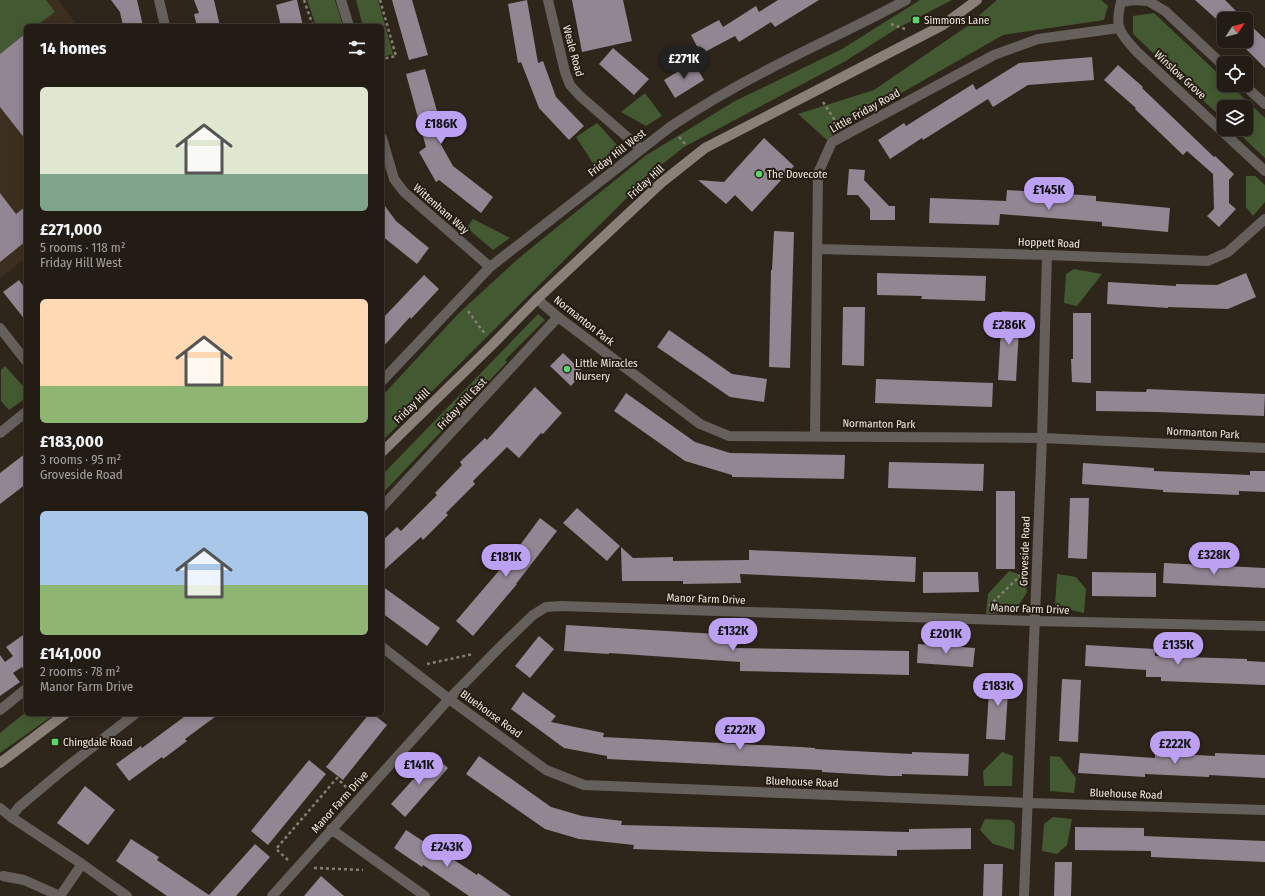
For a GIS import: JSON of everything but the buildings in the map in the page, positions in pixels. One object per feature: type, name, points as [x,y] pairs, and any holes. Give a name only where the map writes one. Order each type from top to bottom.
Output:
[{"type":"main road","name":"Friday Hill","points":[[384,450],[498,340],[537,299],[661,183],[705,148],[943,25],[977,0]]},
{"type":"main road","points":[[0,763],[62,716]]},
{"type":"street","points":[[159,0],[165,24]]},
{"type":"street","points":[[341,0],[348,24]]},
{"type":"street","name":"Weale Road","points":[[548,0],[565,72],[570,85],[580,96],[641,150]]},
{"type":"street","name":"Friday Hill West","points":[[384,379],[490,267],[670,127],[692,112],[771,68],[906,0]]},
{"type":"street","points":[[1119,28],[1117,15],[1120,1],[1148,1],[1165,11],[1217,59]]},
{"type":"street","name":"Little Friday Road","points":[[815,436],[818,173],[832,142],[994,55],[1038,40],[1119,28]]},
{"type":"street","name":"Winslow Grove","points":[[1119,28],[1125,39],[1137,52],[1265,171]]},
{"type":"street","points":[[1252,92],[1265,104]]},
{"type":"street","name":"Wittenham Way","points":[[384,145],[394,179],[404,192],[490,267]]},
{"type":"street","name":"Hoppett Road","points":[[817,249],[1047,254],[1208,261],[1228,252],[1265,219]]},
{"type":"street","name":"Groveside Road","points":[[1024,896],[1036,560],[1042,438],[1047,254]]},
{"type":"street","name":"Normanton Park","points":[[537,299],[558,317],[700,424],[729,436],[1042,438],[1265,448]]},
{"type":"street","name":"Friday Hill East","points":[[384,504],[558,317]]},
{"type":"street","points":[[0,328],[24,358]]},
{"type":"street","points":[[0,433],[24,414]]},
{"type":"street","name":"Manor Farm Drive","points":[[272,896],[450,699],[532,615],[546,607],[570,606],[1034,621],[1265,626]]},
{"type":"street","name":"Bluehouse Road","points":[[384,648],[450,699],[546,770],[584,785],[1028,803],[1265,810]]},
{"type":"street","points":[[0,710],[24,691]]},
{"type":"street","points":[[11,817],[19,807],[62,770],[132,716]]},
{"type":"street","points":[[0,808],[127,896]]},
{"type":"street","points":[[331,829],[425,896]]},
{"type":"street","points":[[2,876],[24,880],[60,896],[82,864]]},
{"type":"path","points":[[304,0],[312,24]]},
{"type":"path","points":[[380,0],[396,56],[384,59]]},
{"type":"path","points":[[874,17],[922,36]]},
{"type":"path","points":[[816,91],[844,135]]},
{"type":"path","points":[[670,127],[695,156]]},
{"type":"path","points":[[459,299],[488,338]]},
{"type":"path","points":[[976,619],[1036,560]]},
{"type":"path","points":[[410,668],[477,653]]},
{"type":"shaded area","points":[[0,0],[58,0],[76,24],[24,24],[24,260],[0,278]]},
{"type":"green space","points":[[0,0],[46,0],[55,12],[39,24],[24,24],[24,35],[0,54]]},
{"type":"green space","points":[[307,0],[335,0],[342,24],[315,24]]},
{"type":"green space","points":[[356,0],[378,0],[393,54],[384,56],[384,24],[362,24]]},
{"type":"green space","points":[[920,0],[952,0],[896,29],[844,62],[684,147],[656,169],[384,439],[384,394],[459,313],[519,258],[645,156],[735,101],[842,49]]},
{"type":"green space","points":[[997,0],[1101,0],[1108,6],[1104,20],[1003,35],[840,128],[827,140],[798,114],[874,90],[966,27]]},
{"type":"green space","points":[[1154,13],[1217,72],[1217,92],[1237,92],[1246,100],[1217,100],[1217,113],[1133,34],[1133,16]]},
{"type":"green space","points":[[645,93],[662,116],[646,126],[621,112]]},
{"type":"green space","points":[[1253,107],[1265,118],[1265,158],[1241,136],[1253,136]]},
{"type":"green space","points":[[597,123],[618,146],[596,168],[576,137]]},
{"type":"green space","points":[[1246,176],[1255,176],[1265,185],[1265,202],[1253,216],[1246,207]]},
{"type":"green space","points":[[473,219],[510,238],[493,250],[467,228]]},
{"type":"green space","points":[[1074,269],[1102,274],[1077,306],[1064,303],[1066,274]]},
{"type":"green space","points":[[538,314],[545,320],[505,360],[507,362],[384,492],[384,473]]},
{"type":"green space","points":[[5,366],[24,387],[24,399],[9,410],[1,401],[1,370]]},
{"type":"green space","points":[[1009,571],[1025,576],[1027,592],[1014,613],[986,614],[988,594]]},
{"type":"green space","points":[[1057,574],[1076,577],[1086,589],[1084,613],[1055,606]]},
{"type":"green space","points":[[24,714],[24,716],[52,716],[0,753],[0,733]]},
{"type":"green space","points":[[1002,752],[1013,756],[1012,786],[984,786],[983,771]]},
{"type":"green space","points":[[1050,756],[1060,757],[1076,778],[1074,793],[1050,791]]},
{"type":"green space","points":[[1053,817],[1072,819],[1067,845],[1057,854],[1042,851],[1044,824]]},
{"type":"green space","points":[[985,819],[1010,820],[1015,824],[1014,850],[993,844],[980,830]]},
{"type":"place","name":"Simmons Lane","points":[[916,20]]},
{"type":"place","name":"The Dovecote","points":[[759,174]]},
{"type":"place","name":"Little Miracles Nursery","points":[[567,369]]},
{"type":"place","name":"Chingdale Road","points":[[55,742]]}]
